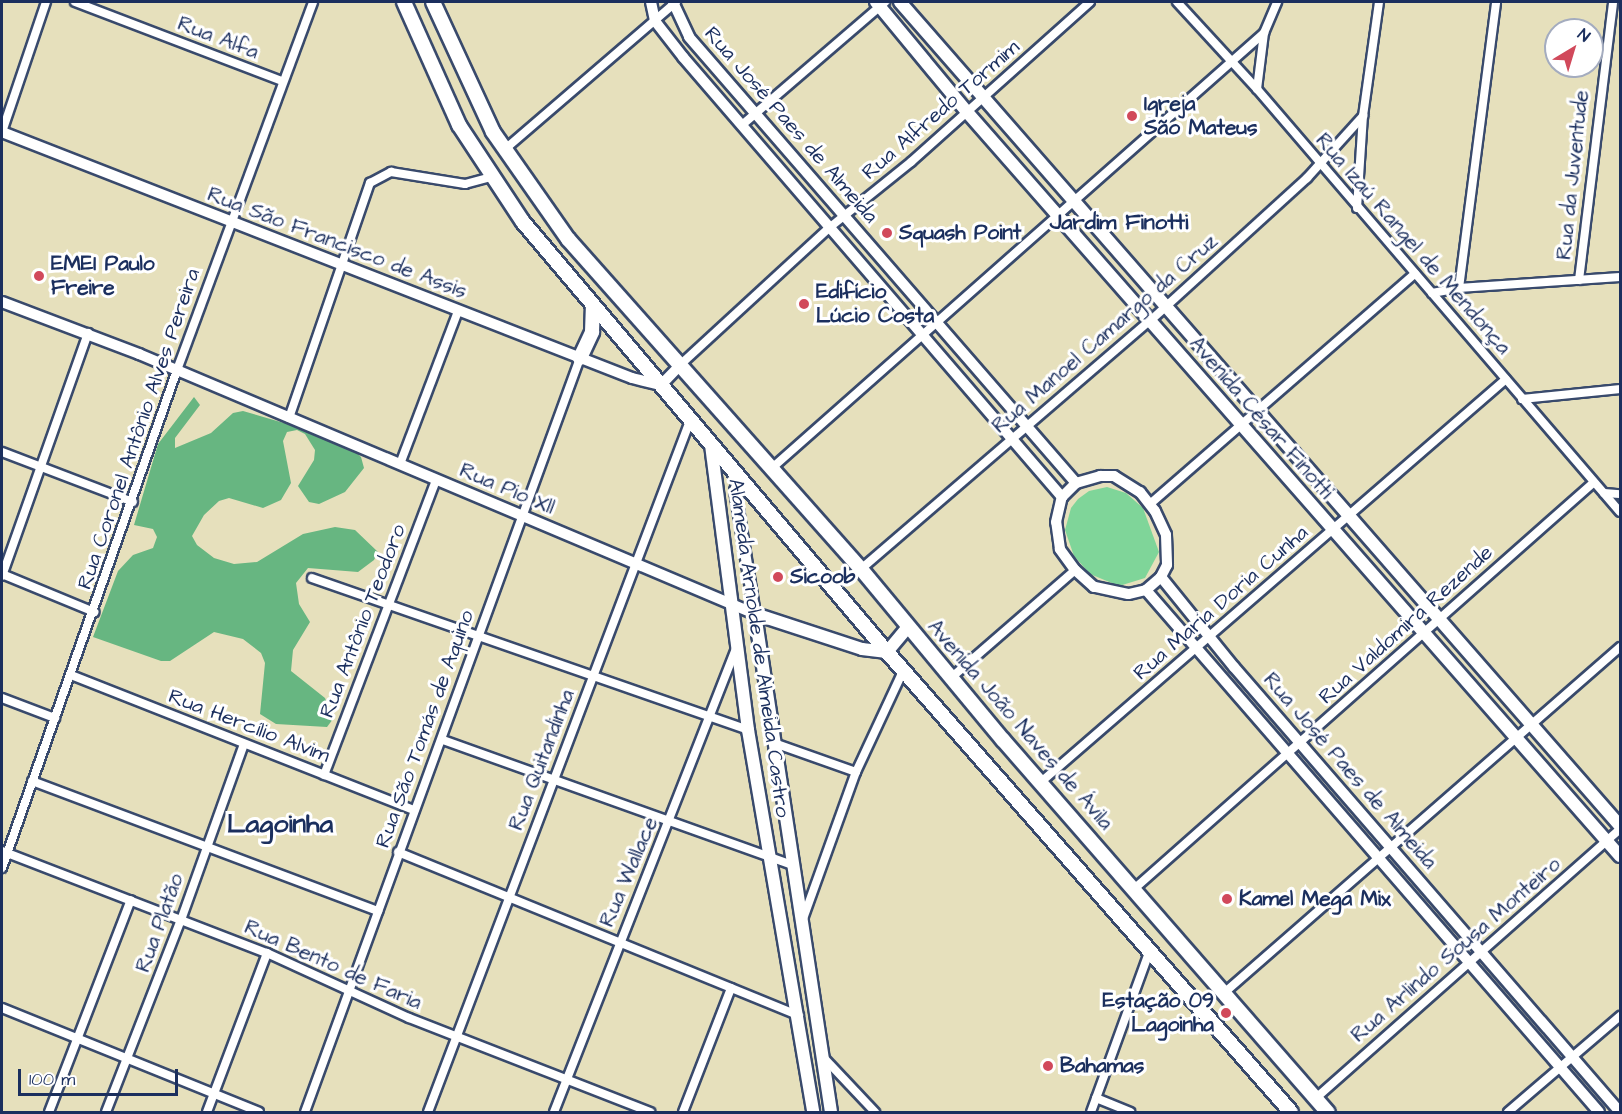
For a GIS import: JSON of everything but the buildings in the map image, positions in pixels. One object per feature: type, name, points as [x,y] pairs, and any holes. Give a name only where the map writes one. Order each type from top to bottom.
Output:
[{"type":"main road","points":[[404,2],[447,101],[492,177],[523,222],[887,652],[1291,1113]]},
{"type":"main road","name":"Avenida João Naves de Ávila","points":[[433,2],[465,78],[504,150],[568,239],[861,569],[1041,782],[1328,1113]]},
{"type":"main road","name":"Avenida César Finotti","points":[[900,2],[1259,410],[1349,517],[1533,722],[1620,827]]},
{"type":"main road","name":"Avenida César Finotti","points":[[880,3],[967,112],[1620,856]]},
{"type":"main road","points":[[580,358],[592,332],[593,306]]},
{"type":"main road","name":"Alameda Arnolde de Almeida Castro","points":[[711,445],[735,607],[737,645],[748,730],[799,1016],[812,1112]]},
{"type":"main road","name":"Alameda Arnolde de Almeida Castro","points":[[755,614],[800,927],[830,1110]]},
{"type":"main road","name":"Rua Pio Xll","points":[[755,614],[862,649],[887,652]]},
{"type":"main road","points":[[887,652],[908,627]]},
{"type":"street","points":[[2,132],[46,2]]},
{"type":"street","name":"Rua Alfa","points":[[75,2],[282,81]]},
{"type":"street","name":"Rua Coronel Antônio Alves Pereira","points":[[2,868],[4,852],[94,612],[177,370],[282,81],[314,2]]},
{"type":"street","points":[[651,2],[655,21]]},
{"type":"street","points":[[504,150],[655,21],[674,2]]},
{"type":"street","name":"Rua José Paes de Almeida","points":[[674,2],[689,37],[935,324],[1076,483]]},
{"type":"street","name":"Rua Alfredo Tormim","points":[[681,364],[829,228],[845,217],[967,112],[1090,2]]},
{"type":"street","name":"Rua Izaú Rangel de Mendonça","points":[[1177,2],[1231,58],[1357,208],[1620,512]]},
{"type":"street","points":[[1257,89],[1264,33],[1277,2]]},
{"type":"street","points":[[1357,208],[1363,116],[1379,2]]},
{"type":"street","points":[[1459,288],[1496,2]]},
{"type":"street","name":"Rua da Juventude","points":[[1579,280],[1613,2]]},
{"type":"street","points":[[742,125],[880,3]]},
{"type":"street","name":"Rua José Paes de Almeida","points":[[655,21],[829,228],[1062,497]]},
{"type":"street","points":[[772,468],[924,336],[1231,58],[1264,33]]},
{"type":"street","name":"Rua Manoel Camargo da Cruz","points":[[861,569],[1166,307],[1319,163],[1363,116]]},
{"type":"street","name":"Rua São Francisco de Assis","points":[[2,132],[580,358],[661,385]]},
{"type":"street","points":[[289,418],[363,200],[377,177],[391,172],[465,184],[492,177]]},
{"type":"street","points":[[1150,504],[1415,274]]},
{"type":"street","points":[[1432,293],[1459,288],[1620,278]]},
{"type":"street","name":"Rua Pio Xll","points":[[2,302],[88,333],[523,516],[634,566],[755,614]]},
{"type":"street","points":[[400,464],[458,311]]},
{"type":"street","points":[[88,333],[2,575],[94,612]]},
{"type":"street","name":"Rua São Tomás de Aquino","points":[[305,1113],[350,993],[398,852],[443,740],[580,358]]},
{"type":"street","points":[[661,385],[681,364]]},
{"type":"street","name":"Rua Maria Doria Cunha","points":[[1041,782],[1506,380]]},
{"type":"street","points":[[1522,399],[1620,389]]},
{"type":"street","name":"Rua Quitandinha","points":[[428,1113],[507,899],[690,421]]},
{"type":"street","points":[[2,452],[133,502]]},
{"type":"street","points":[[1114,476],[1129,483],[1150,504],[1168,544],[1161,577],[1146,590],[1111,593],[1094,587],[1075,570],[1056,536],[1062,497],[1076,483],[1093,477],[1114,476]]},
{"type":"street","name":"Alameda Arnolde de Almeida Castro","points":[[740,478],[735,491],[755,614]]},
{"type":"street","name":"Rua Antônio Teodoro","points":[[324,775],[435,480]]},
{"type":"street","name":"Rua Valdomira Rezende","points":[[1134,889],[1594,482]]},
{"type":"street","points":[[1604,493],[1620,494]]},
{"type":"street","points":[[952,678],[1075,570]]},
{"type":"street","name":"Rua José Paes de Almeida","points":[[1161,577],[1209,637],[1620,1112]]},
{"type":"street","points":[[312,578],[386,606],[594,674],[748,730]]},
{"type":"street","name":"Rua José Paes de Almeida","points":[[1146,590],[1599,1113]]},
{"type":"street","name":"Rua Wallace","points":[[554,1113],[618,943],[670,824],[737,645]]},
{"type":"street","points":[[1224,993],[1620,647]]},
{"type":"street","points":[[800,927],[856,772],[904,669]]},
{"type":"street","name":"Rua Hercílio Alvim","points":[[70,675],[414,810]]},
{"type":"street","points":[[2,698],[55,718]]},
{"type":"street","points":[[443,740],[552,782],[792,865]]},
{"type":"street","points":[[774,743],[856,772]]},
{"type":"street","name":"Rua Platão","points":[[106,1113],[182,920],[244,744]]},
{"type":"street","points":[[32,781],[378,911]]},
{"type":"street","name":"Rua Arlindo Sousa Monteiro","points":[[1316,1098],[1620,827]]},
{"type":"street","name":"Rua Bento de Faria","points":[[4,852],[267,953],[350,993],[650,1113]]},
{"type":"street","points":[[398,852],[507,899],[799,1016]]},
{"type":"street","points":[[49,1113],[131,900]]},
{"type":"street","points":[[207,1113],[267,953]]},
{"type":"street","points":[[1091,1113],[1149,953]]},
{"type":"street","points":[[683,1113],[731,988]]},
{"type":"street","points":[[2,1008],[259,1113]]},
{"type":"street","points":[[1508,1113],[1620,1016]]},
{"type":"street","points":[[821,1054],[875,1113]]},
{"type":"street","points":[[1096,1098],[1130,1113]]},
{"type":"street","points":[[812,1112],[830,1110]]},
{"type":"green space","points":[[194,397],[200,405],[175,438],[175,448],[211,433],[233,413],[243,411],[301,428],[354,450],[361,457],[364,468],[345,492],[319,504],[309,502],[298,486],[314,460],[315,450],[305,434],[297,430],[287,432],[283,441],[291,483],[281,500],[263,508],[229,498],[219,501],[204,515],[192,536],[197,545],[214,558],[234,564],[257,562],[303,534],[335,527],[355,530],[378,552],[374,560],[358,572],[308,568],[296,583],[299,604],[310,622],[293,650],[291,671],[325,698],[333,719],[327,727],[276,724],[260,714],[265,663],[261,653],[243,639],[214,632],[170,661],[161,661],[93,637],[118,571],[133,555],[153,548],[157,537],[153,529],[134,525],[158,444]]},
{"type":"green space","points":[[1107,487],[1126,493],[1143,508],[1159,552],[1145,578],[1119,586],[1090,574],[1074,556],[1065,530],[1071,508],[1078,499],[1089,491]]},
{"type":"place","name":"Igreja São Mateus","points":[[1132,116]]},
{"type":"place","name":"Squash Point","points":[[887,233]]},
{"type":"place","name":"EMEI Paulo Freire","points":[[39,276]]},
{"type":"place","name":"Edifício Lúcio Costa","points":[[804,304]]},
{"type":"place","name":"Sicoob","points":[[778,577]]},
{"type":"place","name":"Kamel Mega Mix","points":[[1227,899]]},
{"type":"place","name":"Estação 09 Lagoinha","points":[[1226,1013]]},
{"type":"place","name":"Bahamas","points":[[1048,1066]]},
{"type":"district","name":"Jardim Finotti","points":[[1119,223]]},
{"type":"district","name":"Lagoinha","points":[[280,825]]}]
